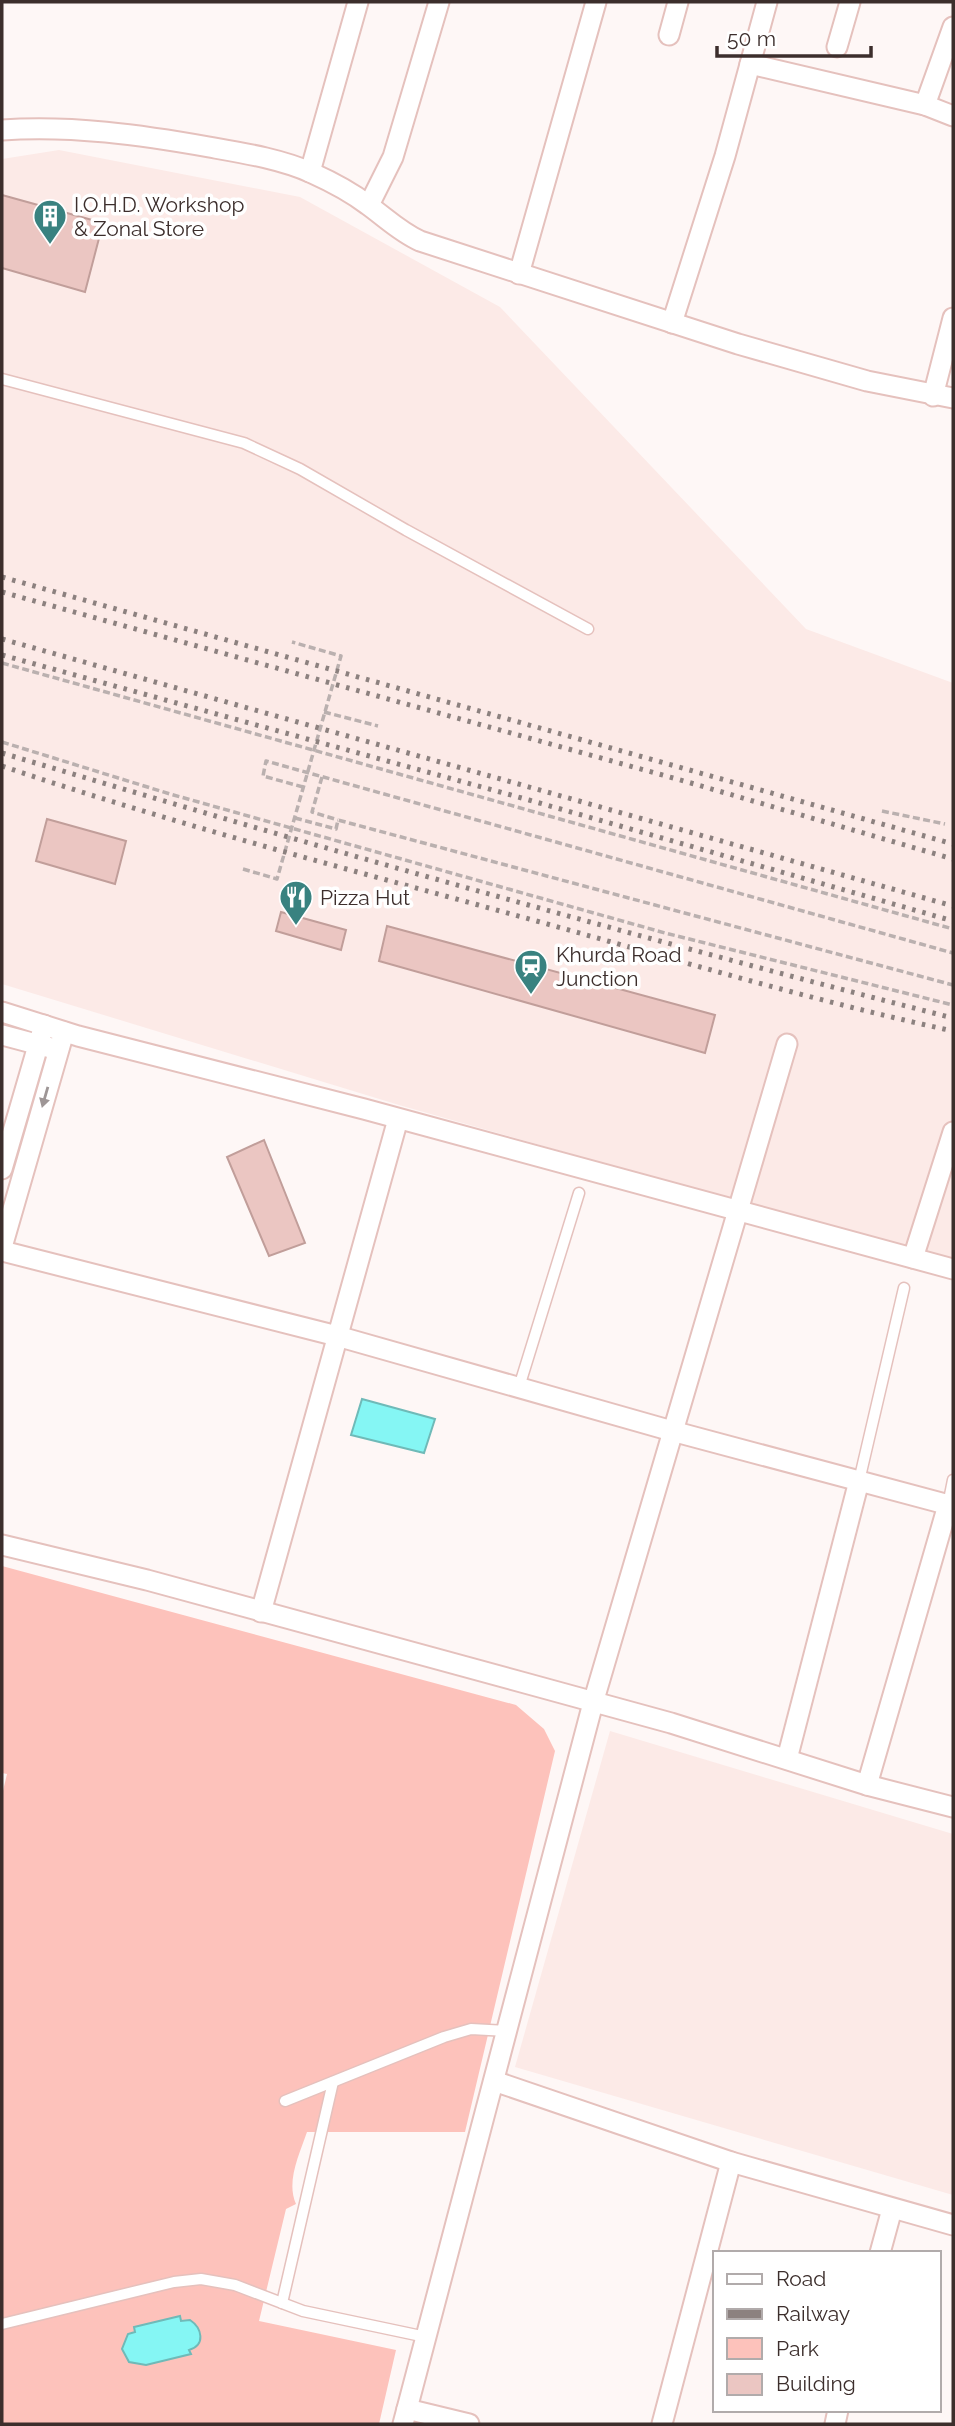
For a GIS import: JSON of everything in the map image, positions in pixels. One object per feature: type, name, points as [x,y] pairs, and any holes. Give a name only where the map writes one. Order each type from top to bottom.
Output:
[{"type":"street","points":[[310,172],[358,2]]},
{"type":"street","points":[[369,205],[393,157],[439,2]]},
{"type":"street","points":[[519,274],[596,2]]},
{"type":"street","points":[[669,35],[678,2]]},
{"type":"street","points":[[672,323],[725,156],[767,2]]},
{"type":"street","points":[[837,47],[850,2]]},
{"type":"street","points":[[925,105],[953,27]]},
{"type":"street","points":[[750,64],[925,105],[953,116]]},
{"type":"street","points":[[2,130],[76,131],[169,140],[247,153],[310,172],[337,185],[369,205],[403,233],[519,274],[867,381],[953,398]]},
{"type":"street","points":[[933,396],[953,318]]},
{"type":"street","points":[[2,1012],[44,1024],[61,1041]]},
{"type":"street","points":[[2,1169],[44,1024]]},
{"type":"street","points":[[2,1035],[38,1044],[61,1041],[398,1119],[953,1269]]},
{"type":"street","points":[[61,1041],[2,1249],[337,1336],[672,1432],[950,1505],[867,1785]]},
{"type":"street","points":[[469,2424],[405,2416],[593,1703],[787,1044]]},
{"type":"street","points":[[261,1612],[398,1119]]},
{"type":"street","points":[[913,1258],[953,1132]]},
{"type":"street","points":[[788,1759],[859,1481]]},
{"type":"street","points":[[2,1545],[135,1577],[671,1723],[867,1785],[953,1807]]},
{"type":"street","points":[[494,2081],[731,2162],[953,2225]]},
{"type":"street","points":[[662,2424],[731,2162]]},
{"type":"street","points":[[881,2251],[892,2208]]},
{"type":"lane","points":[[2,379],[244,443],[300,469],[588,629]]},
{"type":"lane","points":[[519,1387],[579,1193]]},
{"type":"lane","points":[[859,1481],[904,1288]]},
{"type":"lane","points":[[950,1505],[953,1480]]},
{"type":"lane","points":[[285,2101],[443,2037],[471,2029],[507,2031]]},
{"type":"lane","points":[[282,2303],[333,2082]]},
{"type":"lane","points":[[2,2324],[174,2282],[201,2279],[236,2285],[303,2311],[426,2337]]},
{"type":"path","points":[[243,869],[277,879],[341,656],[292,642]]},
{"type":"path","points":[[2,663],[953,929]]},
{"type":"path","points":[[324,712],[378,726]]},
{"type":"path","points":[[2,741],[183,798],[665,933],[953,1005]]},
{"type":"path","points":[[303,787],[263,776],[266,761],[953,953]]},
{"type":"path","points":[[322,777],[312,812],[953,985]]},
{"type":"path","points":[[882,811],[945,824]]},
{"type":"path","points":[[295,818],[336,829],[338,820]]},
{"type":"shaded area","name":"Khurda Road Junction","points":[[59,150],[300,197],[500,307],[806,629],[953,683],[953,1262],[399,1105],[2,984],[2,159]]},
{"type":"shaded area","points":[[610,1731],[953,1834],[953,2195],[515,2067]]},
{"type":"green space","points":[[2,1566],[516,1705],[544,1729],[555,1751],[465,2132],[307,2132],[295,2168],[292,2187],[296,2204],[286,2209],[259,2321],[396,2350],[379,2424],[2,2424],[2,1795],[7,1774],[2,1773]]},
{"type":"water","points":[[362,1399],[435,1419],[424,1453],[351,1435]]},
{"type":"water","points":[[180,2316],[181,2321],[190,2320],[194,2323],[199,2332],[200,2340],[189,2350],[191,2354],[146,2365],[129,2362],[122,2349],[128,2334],[135,2332],[134,2327]]},
{"type":"building","name":"I.O.H.D. Workshop & Zonal Store","points":[[2,195],[103,223],[85,292],[2,268]]},
{"type":"building","points":[[47,819],[126,841],[115,884],[36,861]]},
{"type":"building","points":[[281,912],[346,930],[341,950],[276,931]]},
{"type":"building","points":[[387,926],[715,1015],[705,1053],[379,961]]},
{"type":"building","points":[[264,1140],[305,1243],[269,1256],[227,1157]]},
{"type":"railway","points":[[2,577],[953,844]]},
{"type":"railway","points":[[2,592],[684,781],[953,859]]},
{"type":"railway","points":[[2,639],[953,906]]},
{"type":"railway","points":[[2,655],[529,800],[953,921]]},
{"type":"railway","points":[[2,753],[476,890],[953,1018]]},
{"type":"railway","points":[[2,766],[135,809],[270,848],[797,993],[953,1031]]},
{"type":"place","name":"I.O.H.D. Workshop & Zonal Store","points":[[50,246]]},
{"type":"place","name":"Pizza Hut","points":[[296,927]]},
{"type":"place","name":"Khurda Road Junction","points":[[531,996]]}]
